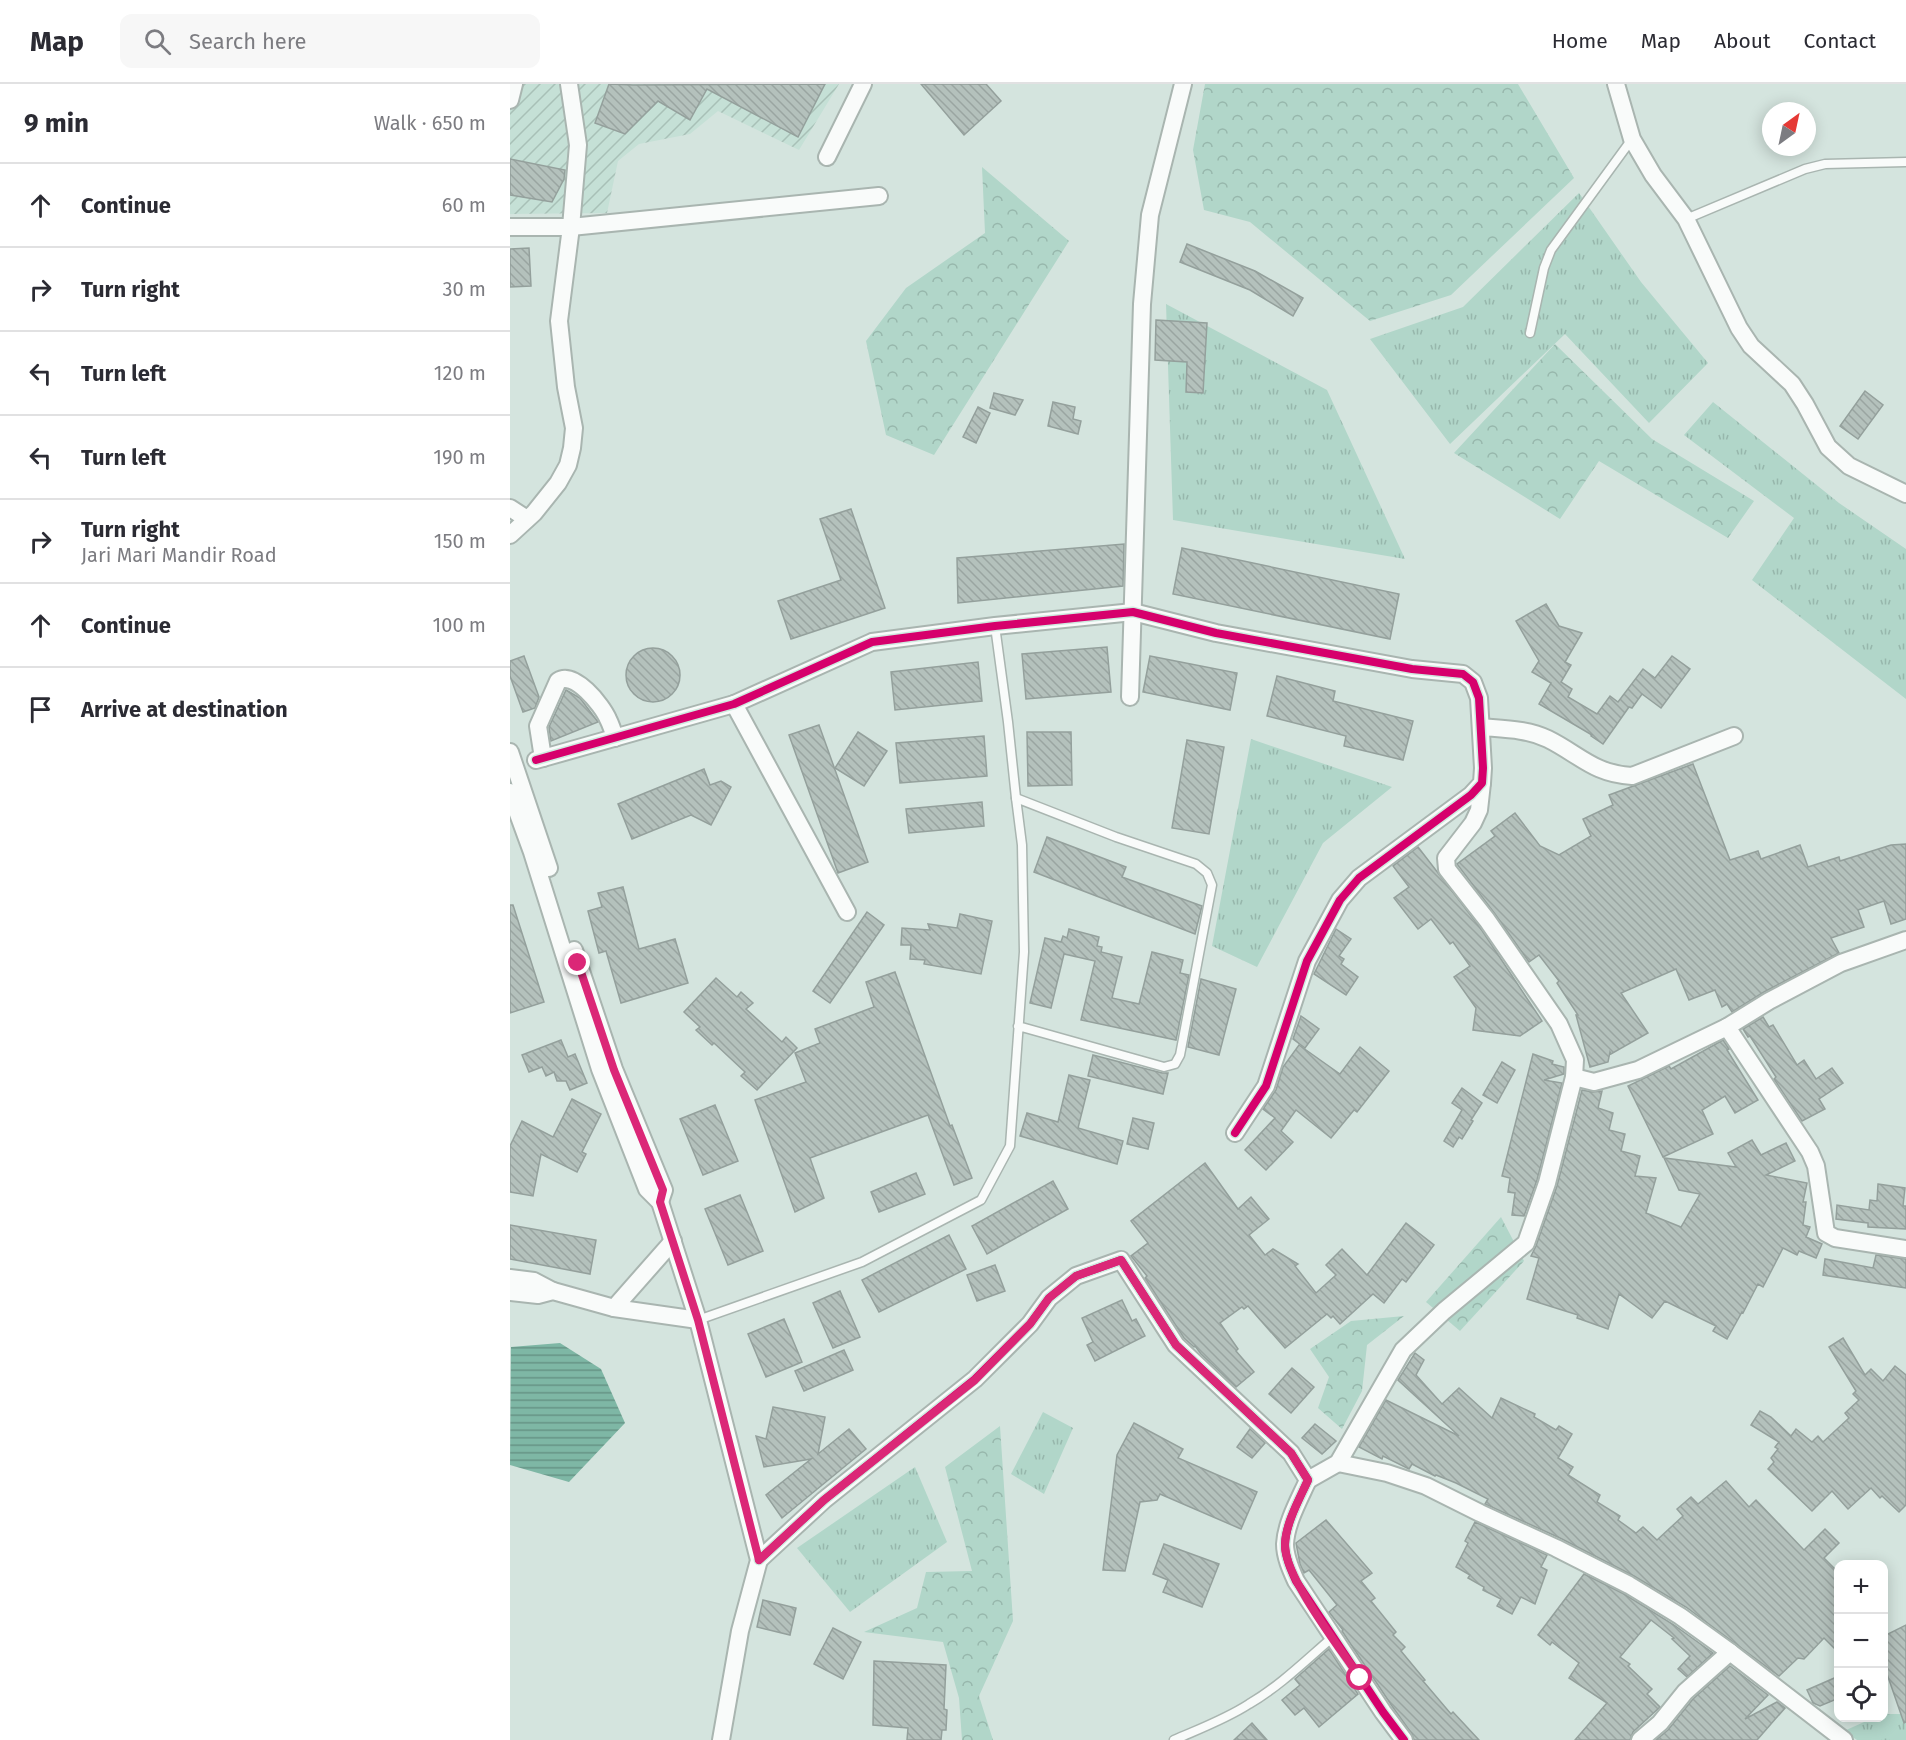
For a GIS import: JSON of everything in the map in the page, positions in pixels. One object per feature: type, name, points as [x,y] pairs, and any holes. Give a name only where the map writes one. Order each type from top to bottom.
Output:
[{"type":"street","points":[[510,100],[514,84]]},
{"type":"street","points":[[510,535],[558,483],[568,465],[572,448],[574,428],[566,387],[559,321],[571,227],[578,145],[569,84]]},
{"type":"street","points":[[827,157],[863,84]]},
{"type":"street","points":[[1130,697],[1142,304],[1150,215],[1184,84]]},
{"type":"street","points":[[1616,84],[1632,139],[1653,175],[1686,219],[1738,328],[1751,346],[1792,384],[1828,447],[1849,466],[1906,494]]},
{"type":"street","points":[[510,227],[571,227],[879,196]]},
{"type":"street","points":[[510,508],[527,519]]},
{"type":"street","points":[[721,1740],[740,1631],[759,1560],[698,1320],[660,1202],[647,1189],[600,1069],[542,842],[512,764],[525,756],[539,759],[734,704],[872,642],[994,626],[1133,612],[1216,633],[1412,669],[1463,674],[1473,682],[1479,698],[1483,768],[1479,810],[1473,823],[1446,858],[1445,864],[1535,987],[1559,1024],[1575,1060],[1574,1077],[1547,1183],[1526,1243],[1444,1311],[1403,1350],[1338,1463],[1308,1480],[1288,1528],[1285,1545],[1287,1559],[1296,1581],[1404,1740]]},
{"type":"street","points":[[539,759],[538,726],[561,678],[577,682],[586,689],[608,717],[615,738]]},
{"type":"street","points":[[734,704],[847,912]]},
{"type":"street","points":[[1481,727],[1525,730],[1548,739],[1598,769],[1614,775],[1632,776],[1734,736]]},
{"type":"street","points":[[1235,1133],[1266,1086],[1307,961],[1340,900],[1359,878],[1471,795],[1482,783]]},
{"type":"street","points":[[510,792],[580,987]]},
{"type":"street","points":[[1574,1077],[1594,1082],[1638,1070],[1727,1027],[1769,1000],[1841,963],[1906,940]]},
{"type":"street","points":[[1727,1027],[1810,1152],[1816,1166],[1826,1233],[1835,1238],[1906,1249]]},
{"type":"street","points":[[614,1308],[673,1241]]},
{"type":"street","points":[[759,1560],[824,1500],[975,1380],[1030,1324],[1049,1298],[1076,1276],[1121,1260],[1176,1345],[1291,1453],[1308,1480]]},
{"type":"street","points":[[510,1278],[534,1281],[553,1291],[614,1308],[698,1320]]},
{"type":"street","points":[[510,1292],[538,1295],[553,1291]]},
{"type":"street","points":[[1338,1463],[1387,1473],[1426,1486],[1629,1585],[1680,1616],[1730,1652],[1844,1740]]},
{"type":"street","points":[[1640,1740],[1660,1723],[1685,1692],[1730,1652]]},
{"type":"lane","points":[[1530,333],[1544,268],[1551,250],[1632,139]]},
{"type":"lane","points":[[1686,219],[1805,169],[1825,164],[1906,162]]},
{"type":"lane","points":[[698,1320],[862,1262],[981,1200],[1010,1146],[1024,952],[1022,845],[994,626]]},
{"type":"lane","points":[[1016,798],[1116,837],[1196,864],[1207,873],[1212,885],[1180,1055],[1174,1064],[1164,1067],[1018,1026]]},
{"type":"lane","points":[[1174,1740],[1250,1704],[1333,1637]]},
{"type":"shaded area","points":[[510,84],[839,84],[799,150],[718,111],[690,134],[639,144],[618,161],[607,213],[510,214]]},
{"type":"shaded area","points":[[560,1343],[601,1369],[625,1423],[569,1482],[510,1465],[511,1347]]},
{"type":"green space","points":[[1205,84],[1518,84],[1574,178],[1451,295],[1370,321],[1250,222],[1204,210],[1193,150]]},
{"type":"green space","points":[[982,167],[1069,241],[934,455],[886,435],[866,341],[906,288],[985,233]]},
{"type":"green space","points":[[1579,193],[1641,282],[1708,363],[1649,423],[1565,334],[1450,444],[1370,339],[1463,307]]},
{"type":"green space","points":[[1166,304],[1327,390],[1405,559],[1173,520]]},
{"type":"green space","points":[[1555,344],[1652,439],[1754,501],[1728,538],[1599,461],[1560,519],[1454,453]]},
{"type":"green space","points":[[1713,402],[1839,503],[1906,549],[1906,699],[1752,580],[1794,518],[1684,435]]},
{"type":"green space","points":[[1251,739],[1392,787],[1323,843],[1257,967],[1212,946]]},
{"type":"green space","points":[[1501,1217],[1524,1261],[1460,1331],[1426,1302]]},
{"type":"green space","points":[[1404,1316],[1367,1345],[1362,1391],[1342,1429],[1318,1408],[1329,1377],[1310,1349],[1351,1321]]},
{"type":"green space","points":[[1043,1412],[1073,1428],[1044,1494],[1011,1474]]},
{"type":"green space","points":[[1000,1426],[1013,1621],[979,1696],[993,1740],[962,1740],[959,1698],[943,1642],[864,1632],[917,1608],[926,1572],[972,1571],[945,1467]]},
{"type":"green space","points":[[915,1467],[947,1542],[850,1612],[797,1548]]},
{"type":"green space","points":[[1888,1714],[1906,1714],[1906,1740],[1857,1740],[1844,1731],[1864,1722],[1888,1722]]},
{"type":"building","points":[[609,84],[825,84],[798,137],[707,89],[690,120],[658,101],[625,134],[595,123]]},
{"type":"building","points":[[921,84],[986,84],[1001,101],[964,135]]},
{"type":"building","points":[[510,159],[565,170],[564,179],[552,202],[510,195]]},
{"type":"building","points":[[1187,244],[1255,271],[1303,298],[1293,316],[1250,290],[1180,262]]},
{"type":"building","points":[[529,248],[531,286],[510,287],[510,249]]},
{"type":"building","points":[[1156,320],[1207,323],[1203,393],[1186,392],[1187,362],[1155,360]]},
{"type":"building","points":[[1865,391],[1883,405],[1858,439],[1840,426]]},
{"type":"building","points":[[994,393],[1023,400],[1015,415],[990,408]]},
{"type":"building","points":[[1053,402],[1075,407],[1073,419],[1081,421],[1078,434],[1048,426]]},
{"type":"building","points":[[978,407],[990,413],[976,443],[963,437]]},
{"type":"building","points":[[851,509],[885,608],[791,639],[778,601],[841,580],[820,519]]},
{"type":"building","points":[[1124,544],[1123,586],[958,603],[957,558]]},
{"type":"building","points":[[1182,548],[1399,594],[1390,639],[1173,594]]},
{"type":"building","points":[[1546,604],[1559,626],[1582,633],[1565,662],[1571,665],[1561,682],[1572,689],[1568,697],[1597,714],[1610,696],[1618,702],[1643,669],[1655,678],[1672,656],[1690,669],[1661,708],[1642,694],[1632,708],[1629,707],[1603,744],[1592,735],[1539,704],[1551,683],[1532,672],[1539,661],[1516,621]]},
{"type":"building","points":[[1107,647],[1111,692],[1026,699],[1022,654]]},
{"type":"building","points":[[653,648],[663,650],[672,656],[678,665],[680,675],[678,685],[672,694],[663,700],[653,702],[643,700],[634,694],[628,685],[626,675],[628,665],[634,656],[643,650]]},
{"type":"building","points":[[524,656],[539,697],[535,708],[523,712],[510,676],[510,661]]},
{"type":"building","points":[[1150,656],[1237,673],[1230,710],[1143,692]]},
{"type":"building","points":[[978,662],[982,701],[895,710],[891,672]]},
{"type":"building","points":[[1277,676],[1335,691],[1333,701],[1413,721],[1403,760],[1344,746],[1346,736],[1267,716]]},
{"type":"building","points":[[566,690],[580,698],[598,722],[551,741],[549,727]]},
{"type":"building","points":[[819,725],[868,862],[838,873],[789,735]]},
{"type":"building","points":[[858,732],[887,751],[864,786],[835,768]]},
{"type":"building","points":[[1027,732],[1071,732],[1072,785],[1028,786]]},
{"type":"building","points":[[984,736],[987,776],[900,783],[896,743]]},
{"type":"building","points":[[1187,740],[1224,747],[1209,834],[1172,828]]},
{"type":"building","points":[[1693,764],[1730,860],[1758,851],[1761,859],[1800,845],[1808,867],[1839,857],[1840,861],[1891,845],[1906,844],[1906,919],[1891,924],[1884,901],[1858,910],[1864,927],[1831,938],[1839,953],[1764,992],[1732,1012],[1727,1004],[1722,1007],[1715,990],[1689,1000],[1676,969],[1621,993],[1648,1033],[1611,1054],[1610,1052],[1608,1062],[1590,1067],[1576,1015],[1578,1015],[1557,983],[1559,981],[1539,955],[1529,962],[1457,864],[1495,836],[1491,831],[1515,813],[1540,846],[1559,855],[1591,836],[1583,819],[1613,805],[1609,795]]},
{"type":"building","points":[[704,769],[710,785],[721,781],[731,787],[711,825],[691,815],[632,839],[618,804]]},
{"type":"building","points":[[982,802],[984,826],[909,833],[906,809]]},
{"type":"building","points":[[1047,837],[1126,867],[1122,877],[1202,906],[1195,934],[1034,872]]},
{"type":"building","points":[[1418,847],[1479,926],[1542,1021],[1520,1036],[1473,1030],[1476,1008],[1454,977],[1470,966],[1453,942],[1450,944],[1431,919],[1418,929],[1394,898],[1409,887],[1393,866]]},
{"type":"building","points":[[623,887],[639,949],[675,939],[688,983],[621,1003],[606,951],[599,953],[588,911],[602,907],[598,893]]},
{"type":"building","points":[[510,905],[513,905],[544,1002],[510,1013]]},
{"type":"building","points":[[867,912],[884,925],[830,1003],[813,991]]},
{"type":"building","points":[[960,914],[992,921],[981,974],[924,964],[925,960],[910,959],[911,945],[901,945],[902,928],[930,930],[928,924],[957,928]]},
{"type":"building","points":[[1069,929],[1099,937],[1097,946],[1102,947],[1101,952],[1122,957],[1112,998],[1139,1004],[1152,952],[1183,960],[1180,973],[1189,975],[1176,1040],[1081,1020],[1095,961],[1064,954],[1051,1008],[1030,1003],[1045,938],[1061,942],[1063,936],[1067,938]]},
{"type":"building","points":[[1336,929],[1351,939],[1339,956],[1344,959],[1341,964],[1358,977],[1346,995],[1314,974]]},
{"type":"building","points":[[895,972],[950,1126],[952,1125],[972,1178],[954,1185],[928,1115],[810,1158],[824,1198],[795,1212],[755,1100],[806,1082],[795,1053],[820,1043],[815,1029],[874,1007],[866,982]]},
{"type":"building","points":[[716,978],[737,997],[741,992],[753,1003],[746,1009],[782,1042],[786,1037],[797,1048],[757,1090],[741,1076],[745,1072],[714,1043],[712,1045],[696,1030],[700,1027],[684,1012]]},
{"type":"building","points":[[1201,979],[1236,989],[1219,1055],[1188,1047]]},
{"type":"building","points":[[1301,1016],[1319,1029],[1305,1048],[1293,1039]]},
{"type":"building","points":[[1763,1017],[1769,1027],[1773,1025],[1797,1065],[1804,1060],[1816,1079],[1832,1068],[1843,1083],[1819,1099],[1825,1109],[1802,1121],[1774,1079],[1776,1077],[1750,1036],[1748,1037],[1743,1029]]},
{"type":"building","points":[[561,1040],[568,1057],[575,1054],[587,1083],[570,1090],[566,1081],[557,1081],[554,1072],[546,1076],[542,1067],[529,1072],[522,1055]]},
{"type":"building","points":[[1723,1040],[1758,1100],[1735,1113],[1725,1096],[1702,1110],[1713,1134],[1663,1157],[1628,1086],[1669,1066],[1671,1069]]},
{"type":"building","points":[[1299,1045],[1340,1074],[1360,1047],[1389,1071],[1357,1112],[1354,1110],[1331,1138],[1296,1110],[1281,1131],[1293,1142],[1266,1170],[1245,1150],[1275,1118],[1263,1109],[1276,1090],[1283,1067]]},
{"type":"building","points":[[1533,1054],[1553,1061],[1552,1064],[1564,1067],[1564,1074],[1544,1080],[1562,1083],[1537,1180],[1524,1216],[1512,1215],[1515,1193],[1508,1192],[1510,1178],[1502,1176]]},
{"type":"building","points":[[1093,1055],[1168,1073],[1163,1094],[1088,1076]]},
{"type":"building","points":[[1502,1062],[1515,1070],[1497,1103],[1483,1095]]},
{"type":"building","points":[[1069,1075],[1090,1080],[1078,1128],[1123,1141],[1117,1164],[1020,1136],[1027,1113],[1058,1122]]},
{"type":"building","points":[[1462,1088],[1482,1103],[1462,1139],[1459,1137],[1453,1147],[1444,1141],[1462,1110],[1452,1103]]},
{"type":"building","points":[[1582,1090],[1602,1091],[1598,1108],[1613,1113],[1609,1130],[1625,1134],[1621,1151],[1640,1156],[1635,1176],[1656,1178],[1646,1213],[1681,1227],[1700,1194],[1679,1190],[1664,1158],[1736,1167],[1728,1153],[1752,1140],[1761,1155],[1786,1143],[1795,1161],[1766,1175],[1807,1183],[1803,1202],[1806,1202],[1803,1225],[1810,1227],[1806,1237],[1822,1244],[1816,1258],[1799,1251],[1797,1255],[1783,1248],[1763,1287],[1758,1284],[1727,1339],[1713,1331],[1716,1326],[1665,1301],[1652,1318],[1619,1294],[1608,1329],[1577,1318],[1578,1315],[1527,1299],[1539,1258],[1531,1256],[1557,1186]]},
{"type":"building","points":[[572,1099],[601,1114],[582,1152],[586,1154],[577,1172],[541,1154],[533,1196],[510,1192],[510,1146],[522,1121],[553,1137]]},
{"type":"building","points":[[715,1105],[738,1161],[703,1175],[680,1119]]},
{"type":"building","points":[[1133,1118],[1154,1123],[1148,1149],[1127,1144]]},
{"type":"building","points":[[1205,1163],[1238,1209],[1251,1197],[1269,1219],[1249,1235],[1265,1255],[1273,1249],[1298,1264],[1295,1266],[1316,1293],[1336,1275],[1326,1265],[1342,1249],[1367,1275],[1406,1223],[1434,1245],[1406,1282],[1402,1279],[1384,1303],[1373,1294],[1340,1324],[1333,1316],[1331,1318],[1327,1314],[1285,1348],[1248,1306],[1244,1309],[1242,1307],[1220,1323],[1238,1349],[1236,1351],[1254,1372],[1236,1387],[1184,1338],[1145,1278],[1147,1276],[1131,1256],[1148,1243],[1131,1221]]},
{"type":"building","points":[[916,1173],[925,1194],[879,1212],[871,1192]]},
{"type":"building","points":[[1053,1181],[1068,1209],[987,1254],[972,1226]]},
{"type":"building","points":[[1878,1184],[1905,1188],[1903,1206],[1906,1206],[1906,1229],[1868,1227],[1868,1223],[1836,1219],[1837,1205],[1869,1210],[1870,1200],[1877,1201]]},
{"type":"building","points":[[740,1195],[763,1251],[728,1265],[705,1209]]},
{"type":"building","points":[[510,1225],[596,1240],[590,1274],[510,1259]]},
{"type":"building","points":[[949,1235],[966,1269],[879,1312],[862,1280]]},
{"type":"building","points":[[1876,1255],[1906,1259],[1906,1288],[1823,1275],[1825,1259],[1873,1268]]},
{"type":"building","points":[[995,1265],[1005,1291],[977,1301],[967,1275]]},
{"type":"building","points":[[840,1291],[860,1337],[833,1348],[813,1303]]},
{"type":"building","points":[[1122,1300],[1132,1321],[1136,1319],[1145,1336],[1095,1361],[1087,1345],[1093,1342],[1082,1318]]},
{"type":"building","points":[[784,1319],[802,1362],[766,1377],[748,1334]]},
{"type":"building","points":[[1843,1338],[1865,1375],[1871,1369],[1883,1381],[1895,1366],[1906,1375],[1906,1505],[1899,1512],[1871,1488],[1848,1509],[1832,1491],[1812,1511],[1768,1469],[1774,1462],[1771,1458],[1778,1449],[1775,1447],[1779,1442],[1751,1425],[1760,1411],[1771,1417],[1791,1436],[1796,1429],[1812,1442],[1818,1436],[1823,1442],[1849,1418],[1845,1413],[1859,1400],[1853,1394],[1856,1391],[1829,1347]]},
{"type":"building","points":[[844,1350],[853,1370],[804,1391],[795,1371]]},
{"type":"building","points":[[1415,1353],[1424,1360],[1416,1375],[1442,1404],[1459,1388],[1492,1418],[1501,1398],[1535,1414],[1534,1417],[1556,1430],[1559,1426],[1572,1434],[1558,1458],[1573,1467],[1568,1475],[1600,1495],[1597,1502],[1620,1516],[1618,1520],[1636,1533],[1643,1527],[1657,1540],[1683,1516],[1677,1509],[1691,1497],[1698,1504],[1726,1481],[1749,1507],[1756,1500],[1804,1550],[1825,1529],[1839,1543],[1824,1558],[1834,1568],[1834,1648],[1824,1638],[1804,1659],[1798,1658],[1779,1676],[1686,1607],[1634,1576],[1560,1538],[1485,1504],[1488,1499],[1456,1483],[1435,1476],[1412,1464],[1409,1469],[1383,1456],[1382,1459],[1359,1447],[1386,1400],[1459,1436],[1398,1380]]},
{"type":"building","points":[[1292,1368],[1314,1387],[1291,1413],[1269,1394]]},
{"type":"building","points":[[773,1407],[825,1417],[818,1454],[849,1429],[866,1449],[782,1518],[766,1495],[811,1459],[764,1467],[756,1436],[766,1439]]},
{"type":"building","points":[[1134,1423],[1183,1449],[1178,1458],[1257,1492],[1241,1529],[1160,1494],[1157,1500],[1140,1502],[1125,1571],[1103,1570],[1117,1455]]},
{"type":"building","points":[[1315,1424],[1336,1441],[1322,1454],[1302,1438]]},
{"type":"building","points":[[1250,1429],[1265,1443],[1252,1458],[1237,1447]]},
{"type":"building","points":[[1326,1520],[1372,1573],[1361,1581],[1375,1598],[1371,1601],[1396,1632],[1393,1635],[1405,1647],[1401,1651],[1451,1714],[1453,1712],[1479,1740],[1414,1740],[1329,1612],[1337,1605],[1309,1570],[1304,1573],[1300,1564],[1296,1543]]},
{"type":"building","points":[[1475,1522],[1547,1555],[1541,1567],[1547,1570],[1535,1604],[1521,1597],[1512,1614],[1497,1606],[1501,1599],[1483,1590],[1484,1587],[1468,1578],[1470,1575],[1456,1567],[1468,1543],[1465,1541]]},
{"type":"building","points":[[1164,1544],[1219,1564],[1202,1607],[1163,1592],[1168,1580],[1153,1574]]},
{"type":"building","points":[[1584,1574],[1624,1594],[1713,1653],[1687,1677],[1678,1669],[1690,1656],[1672,1639],[1674,1638],[1651,1620],[1620,1657],[1630,1664],[1628,1666],[1652,1689],[1647,1694],[1660,1707],[1633,1732],[1630,1740],[1575,1740],[1607,1703],[1569,1678],[1579,1663],[1552,1642],[1550,1645],[1538,1635]]},
{"type":"building","points":[[763,1600],[796,1608],[790,1635],[757,1627]]},
{"type":"building","points":[[1906,1625],[1906,1722],[1904,1723],[1888,1677],[1888,1634]]},
{"type":"building","points":[[833,1628],[861,1642],[843,1679],[814,1664]]},
{"type":"building","points":[[1329,1649],[1358,1694],[1319,1727],[1304,1708],[1295,1715],[1282,1700],[1300,1685],[1295,1679]]},
{"type":"building","points":[[874,1661],[946,1665],[944,1709],[947,1710],[946,1730],[942,1730],[941,1740],[907,1740],[908,1728],[873,1725]]},
{"type":"building","points":[[1730,1666],[1768,1695],[1745,1719],[1777,1702],[1785,1708],[1757,1740],[1656,1740],[1668,1730],[1693,1699]]},
{"type":"building","points":[[1834,1678],[1834,1700],[1820,1706],[1813,1703],[1807,1690]]},
{"type":"building","points":[[1252,1723],[1267,1740],[1234,1740]]},
{"type":"cycle path","points":[[536,760],[734,704],[872,642],[995,626],[1133,612],[1216,633],[1412,669],[1463,674],[1473,682],[1479,698],[1482,783],[1471,795],[1359,878],[1340,900],[1307,961],[1266,1086],[1235,1133]]},
{"type":"cycle path","points":[[759,1560],[824,1500],[975,1379],[1030,1324],[1049,1298],[1076,1276],[1121,1260],[1176,1345],[1291,1453],[1308,1480],[1286,1536],[1285,1549],[1290,1568],[1296,1581],[1404,1740]]},
{"type":"route","points":[[578,963],[614,1070],[663,1190],[660,1202],[698,1320],[759,1560],[824,1500],[975,1380],[1030,1324],[1049,1298],[1076,1276],[1121,1260],[1176,1345],[1291,1453],[1308,1480],[1288,1528],[1285,1545],[1287,1559],[1296,1581],[1360,1678]]}]
